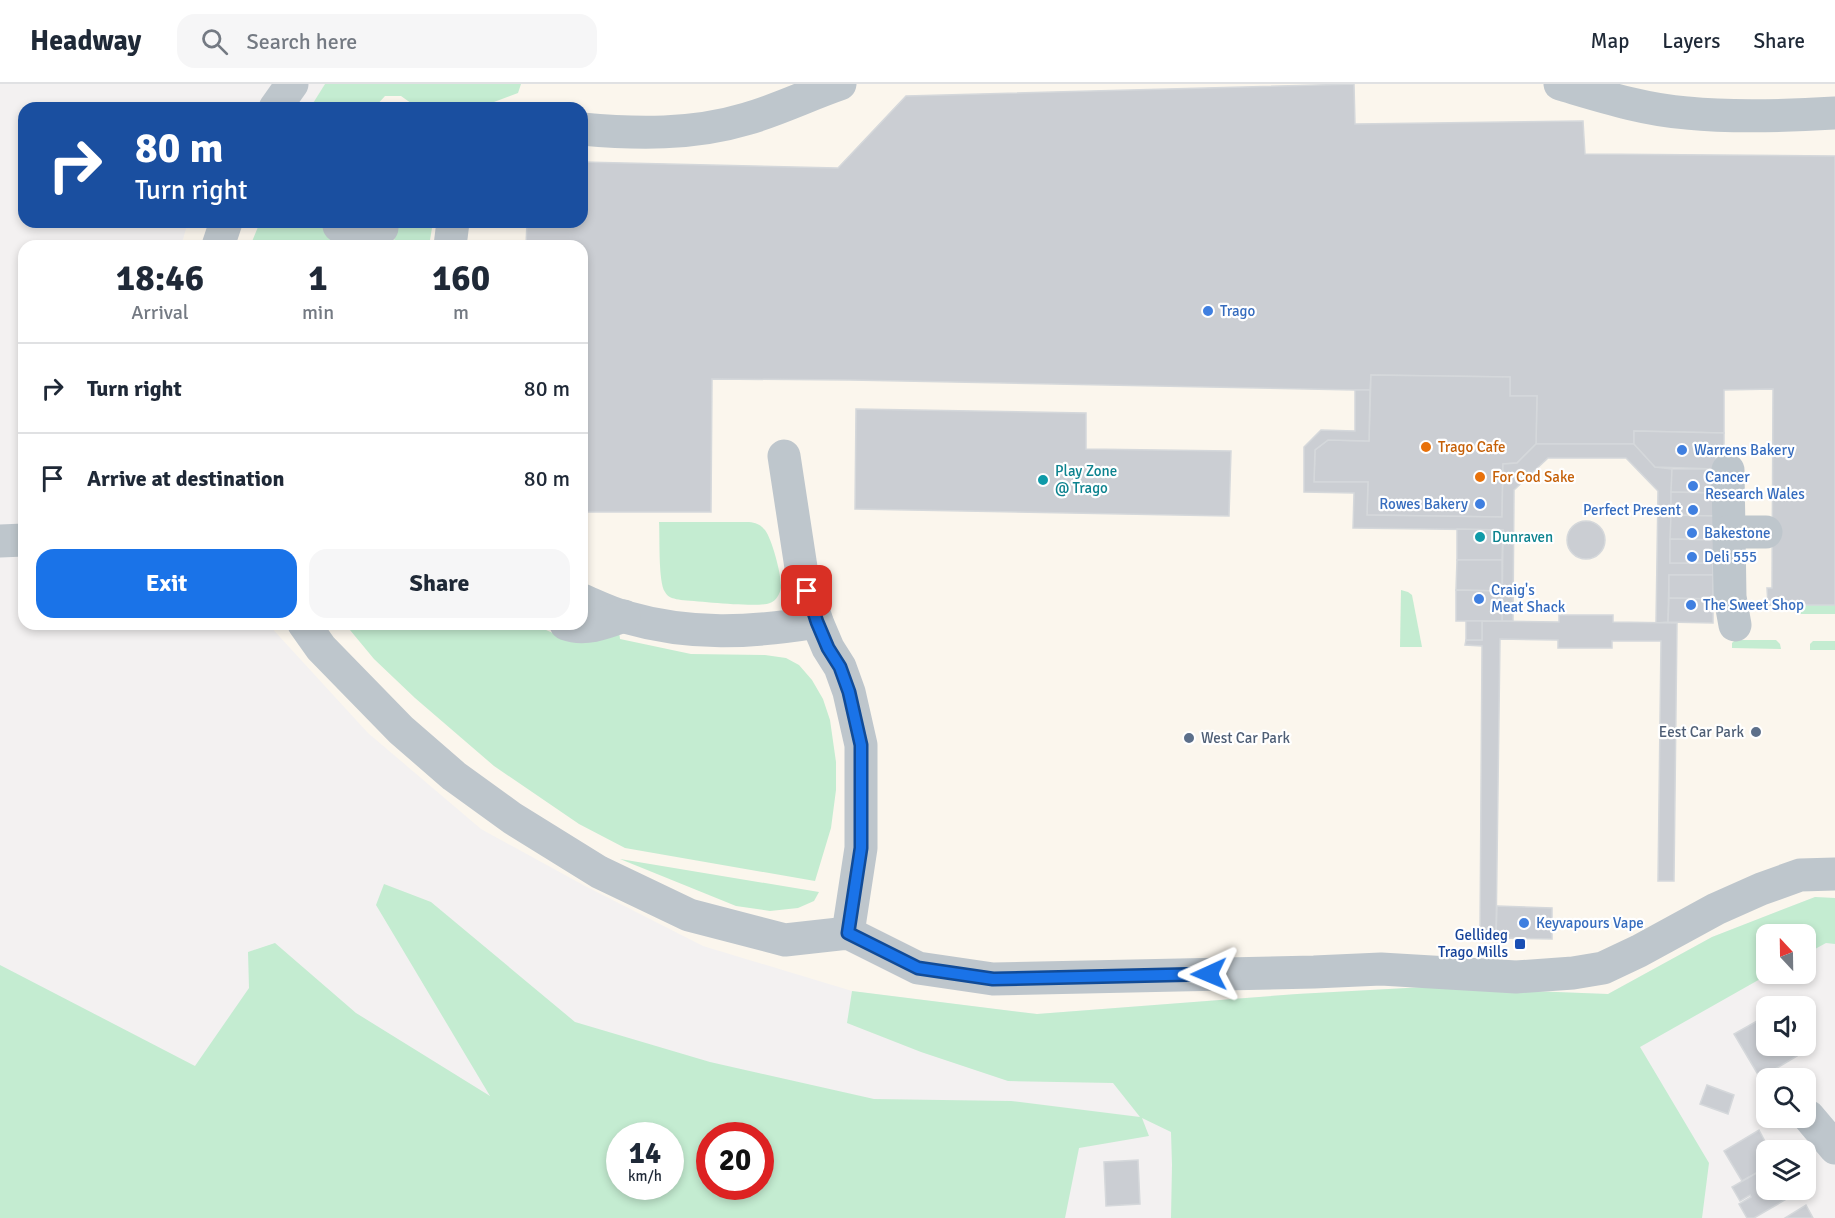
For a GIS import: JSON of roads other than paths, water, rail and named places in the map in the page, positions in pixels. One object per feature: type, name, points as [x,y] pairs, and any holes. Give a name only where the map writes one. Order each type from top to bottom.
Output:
[{"type":"street","points":[[272,84],[274,102]]},
{"type":"street","points":[[278,102],[292,84]]},
{"type":"street","points":[[588,129],[648,132],[711,127],[745,120],[840,84]]},
{"type":"street","points":[[1560,84],[1636,105],[1684,113],[1780,116],[1835,113]]},
{"type":"street","points":[[353,228],[382,232]]},
{"type":"street","points":[[784,456],[802,574],[817,622],[846,684],[861,745],[861,848],[848,933]]},
{"type":"street","points":[[1728,470],[1730,597],[1735,625]]},
{"type":"street","points":[[1728,532],[1766,532]]},
{"type":"street","points":[[0,541],[18,540]]},
{"type":"street","points":[[588,602],[624,616],[666,627],[709,632],[743,632],[817,622]]},
{"type":"street","points":[[588,626],[598,626],[624,616]]},
{"type":"street","points":[[308,630],[321,648],[385,713],[454,776],[512,818],[599,872],[689,915],[785,940],[848,933],[918,968],[993,979],[1381,969],[1516,977],[1573,973],[1603,968],[1716,909],[1761,889],[1800,875],[1835,874]]},
{"type":"street","points":[[1816,1125],[1835,1148]]},
{"type":"place","name":"Trago","points":[[1208,311]]},
{"type":"place","name":"Trago Cafe","points":[[1426,447]]},
{"type":"place","name":"Warrens Bakery","points":[[1682,450]]},
{"type":"place","name":"For Cod Sake","points":[[1480,477]]},
{"type":"place","name":"Play Zone @ Trago","points":[[1043,480]]},
{"type":"place","name":"Cancer Research Wales","points":[[1693,486]]},
{"type":"place","name":"Rowes Bakery","points":[[1480,504]]},
{"type":"place","name":"Perfect Present","points":[[1693,510]]},
{"type":"place","name":"Bakestone","points":[[1692,533]]},
{"type":"place","name":"Dunraven","points":[[1480,537]]},
{"type":"place","name":"Deli 555","points":[[1692,557]]},
{"type":"place","name":"Craig's Meat Shack","points":[[1479,599]]},
{"type":"place","name":"The Sweet Shop","points":[[1691,605]]},
{"type":"place","name":"Eest Car Park","points":[[1756,732]]},
{"type":"place","name":"West Car Park","points":[[1189,738]]},
{"type":"place","name":"Keyvapours Vape","points":[[1524,923]]},
{"type":"place","name":"Gellideg Trago Mills","points":[[1520,944]]}]
